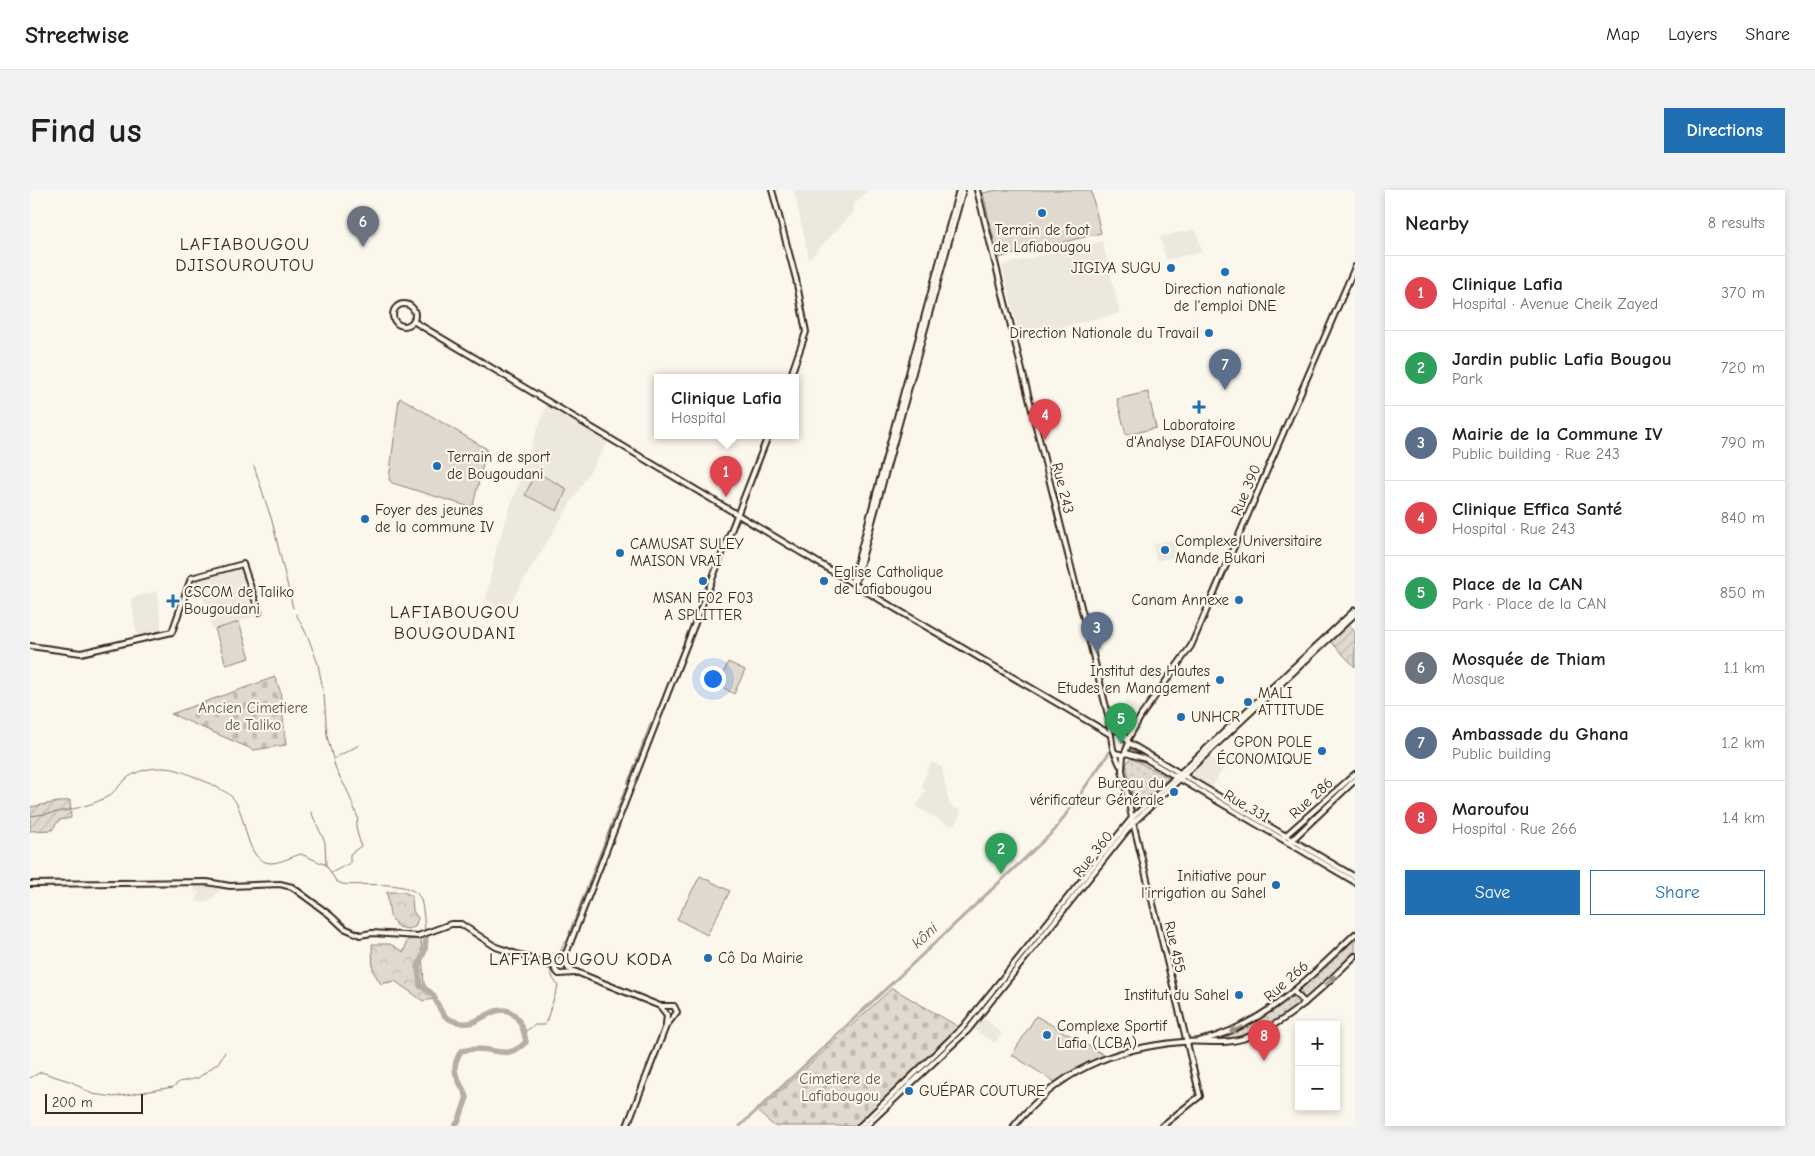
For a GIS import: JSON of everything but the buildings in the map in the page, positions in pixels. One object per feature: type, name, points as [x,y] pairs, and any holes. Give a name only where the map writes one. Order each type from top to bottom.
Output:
[{"type":"street","points":[[772,190],[796,279],[806,332],[791,374]]},
{"type":"street","points":[[854,583],[959,190]]},
{"type":"street","points":[[854,583],[963,190]]},
{"type":"street","name":"Rue 243","points":[[978,190],[1109,719],[1117,730]]},
{"type":"street","name":"Rue 390","points":[[1128,741],[1136,724],[1191,646],[1355,267]]},
{"type":"street","points":[[401,305],[408,305],[414,313],[413,321],[407,325],[397,323],[394,318],[395,309],[401,305]]},
{"type":"street","points":[[413,321],[1103,731],[1111,733],[1117,730],[1123,732],[1128,741],[1124,754],[1118,755],[1114,752]]},
{"type":"street","points":[[563,973],[566,969],[567,952],[767,439]]},
{"type":"street","points":[[30,646],[81,653],[172,632],[191,578],[242,564],[259,612]]},
{"type":"street","points":[[1179,777],[1355,610]]},
{"type":"street","name":"Rue 360","points":[[860,1126],[963,1027],[1133,821],[1355,614]]},
{"type":"street","points":[[1109,719],[1114,752],[1122,770]]},
{"type":"street","points":[[1123,732],[1136,724]]},
{"type":"street","points":[[1103,731],[1111,740]]},
{"type":"street","name":"Rue 331","points":[[1128,741],[1179,777]]},
{"type":"street","name":"Rue 331","points":[[1124,754],[1146,759],[1355,877]]},
{"type":"street","name":"Rue 455","points":[[1124,754],[1122,770],[1133,821],[1185,1042],[1200,1096],[1163,1126]]},
{"type":"street","name":"Rue 286","points":[[1283,838],[1355,774]]},
{"type":"street","points":[[1290,842],[1355,780]]},
{"type":"street","name":"Rue 360","points":[[866,1126],[968,1030],[1133,821]]},
{"type":"street","name":"Rue 331","points":[[1290,842],[1355,882]]},
{"type":"street","points":[[30,884],[207,882],[230,886],[280,884],[297,889],[344,928],[360,935],[372,933],[418,936],[451,924],[461,924],[496,947],[556,965],[566,965],[575,973],[660,1006],[672,1006]]},
{"type":"street","name":"Rue 266","points":[[1195,1042],[1230,1032],[1260,1018],[1294,990],[1355,934]]},
{"type":"street","points":[[556,965],[567,952]]},
{"type":"street","name":"Rue 266","points":[[1014,1126],[1055,1084],[1081,1068],[1111,1054],[1154,1045],[1185,1042],[1224,1042],[1242,1039],[1288,1017],[1355,956]]},
{"type":"street","points":[[556,965],[558,973],[575,973]]},
{"type":"street","points":[[1294,990],[1305,1003]]},
{"type":"street","points":[[660,1006],[672,1017]]},
{"type":"street","points":[[666,1026],[668,1007],[672,1006]]},
{"type":"street","points":[[627,1126],[666,1026],[677,1012],[672,1006]]},
{"type":"shaded area","points":[[794,190],[868,190],[852,207],[855,211],[809,259]]},
{"type":"shaded area","points":[[1196,229],[1202,252],[1166,260],[1160,237]]},
{"type":"shaded area","points":[[1102,241],[1120,313],[1020,337],[1002,265]]},
{"type":"shaded area","points":[[546,406],[608,442],[505,611],[486,600],[496,550]]},
{"type":"shaded area","name":"Complexe Universitaire Mande Bukari","points":[[1172,540],[1178,556],[1157,561],[1153,544]]},
{"type":"shaded area","points":[[242,566],[256,616],[212,629],[198,579]]},
{"type":"shaded area","points":[[157,591],[162,632],[137,635],[131,598]]},
{"type":"shaded area","points":[[1127,700],[1143,711],[1130,728],[1122,731],[1114,725],[1109,711],[1123,707]]},
{"type":"shaded area","points":[[1209,757],[1225,766],[1212,787],[1191,775]]},
{"type":"shaded area","points":[[931,762],[942,767],[949,804],[961,811],[956,824],[948,825],[916,807],[925,791],[921,787]]},
{"type":"shaded area","points":[[194,885],[205,885],[221,889],[213,898],[205,902],[196,902],[199,892],[194,892]]},
{"type":"shaded area","points":[[981,1016],[1002,1033],[995,1043],[971,1028]]},
{"type":"green space","name":"Terrain de foot de Lafiabougou","points":[[997,190],[1091,190],[1101,233],[998,258],[983,193]]},
{"type":"green space","points":[[1148,392],[1156,428],[1126,435],[1117,399]]},
{"type":"green space","name":"Terrain de sport de Bougoudani","points":[[401,398],[487,449],[473,505],[470,507],[392,483],[389,480],[399,399]]},
{"type":"green space","points":[[536,472],[567,489],[557,511],[525,495]]},
{"type":"green space","points":[[239,622],[250,658],[226,665],[215,629]]},
{"type":"green space","points":[[1348,624],[1355,632],[1355,667],[1330,641]]},
{"type":"green space","points":[[728,662],[745,670],[734,694],[719,685]]},
{"type":"green space","name":"Ancien Cimetiere de Taliko","points":[[275,677],[280,690],[286,745],[254,750],[171,714]]},
{"type":"green space","points":[[1131,758],[1169,778],[1135,810],[1126,764]]},
{"type":"green space","points":[[70,800],[71,818],[59,820],[52,830],[30,831],[30,807]]},
{"type":"green space","points":[[700,876],[730,891],[707,935],[677,919]]},
{"type":"green space","points":[[387,892],[404,892],[412,896],[413,911],[418,918],[415,927],[408,929],[398,927],[390,916]]},
{"type":"green space","points":[[1355,935],[1355,953],[1305,998],[1297,989]]},
{"type":"green space","points":[[421,938],[424,983],[433,999],[423,1001],[395,981],[381,984],[373,971],[372,944],[390,944],[404,952],[407,940]]},
{"type":"green space","name":"Cimetiere de Lafiabougou","points":[[892,988],[959,1027],[856,1126],[774,1126],[758,1112]]},
{"type":"green space","points":[[1289,994],[1300,1004],[1266,1027],[1231,1038],[1203,1041],[1239,1029],[1270,1010]]},
{"type":"green space","name":"Complexe Sportif Lafia (LCBA)","points":[[1036,1016],[1106,1056],[1079,1067],[1055,1082],[1012,1055]]},
{"type":"waterway","points":[[254,466],[272,521],[293,608]]},
{"type":"waterway","points":[[296,614],[308,637],[318,664],[324,695],[327,736],[336,770],[347,790],[358,818],[356,828],[361,846],[350,854],[350,863],[331,873]]},
{"type":"waterway","points":[[636,761],[651,722]]},
{"type":"waterway","points":[[335,758],[359,745]]},
{"type":"waterway","name":"kôni","points":[[740,1126],[1055,830],[1111,750]]},
{"type":"waterway","points":[[627,784],[635,764]]},
{"type":"waterway","points":[[30,816],[89,805],[110,795],[131,775],[138,772],[159,768],[174,769],[207,782],[231,796],[241,813],[251,846],[256,855],[263,861],[272,863],[283,861],[301,854],[326,865],[336,881],[342,884],[386,885],[409,889],[416,893],[421,900],[425,931]]},
{"type":"waterway","points":[[620,801],[626,788]]},
{"type":"waterway","points":[[617,809],[620,803]]},
{"type":"waterway","points":[[311,812],[325,842],[326,865]]},
{"type":"waterway","points":[[585,892],[616,812]]},
{"type":"waterway","points":[[575,918],[584,894]]},
{"type":"waterway","points":[[569,933],[574,920]]},
{"type":"waterway","points":[[426,936],[425,950],[418,966],[420,986],[433,995],[443,1014],[449,1019],[466,1023],[474,1022],[499,1010],[506,1010],[520,1022],[526,1042],[513,1051],[508,1052],[485,1049],[461,1051],[457,1058],[455,1070],[467,1097],[455,1126]]},
{"type":"waterway","points":[[524,1032],[535,1025],[545,1025],[558,986],[553,978],[550,967],[565,942]]},
{"type":"waterway","points":[[30,1078],[41,1072],[72,1082],[92,1094],[114,1097],[173,1087],[179,1082],[198,1078],[218,1063],[225,1052]]},
{"type":"place","name":"Terrain de foot de Lafiabougou","points":[[1042,213]]},
{"type":"place","name":"Mosquée de Thiam","points":[[363,247]]},
{"type":"place","name":"JIGIYA SUGU","points":[[1171,268]]},
{"type":"place","name":"Direction nationale de l'emploi DNE","points":[[1225,272]]},
{"type":"place","name":"Direction Nationale du Travail","points":[[1209,333]]},
{"type":"place","name":"Ambassade du Ghana","points":[[1225,390]]},
{"type":"place","name":"Laboratoire d'Analyse DIAFOUNOU","points":[[1199,407]]},
{"type":"place","name":"Clinique Effica Santé","points":[[1045,440]]},
{"type":"place","name":"Terrain de sport de Bougoudani","points":[[437,466]]},
{"type":"place","name":"Clinique Lafia","points":[[726,497]]},
{"type":"place","name":"Foyer des jeunes de la commune IV","points":[[365,519]]},
{"type":"place","name":"Complexe Universitaire Mande Bukari","points":[[1165,550]]},
{"type":"place","name":"CAMUSAT SULEY MAISON VRAI","points":[[620,553]]},
{"type":"place","name":"MSAN F02 F03 A SPLITTER","points":[[703,581]]},
{"type":"place","name":"Eglise Catholique de Lafiabougou","points":[[824,581]]},
{"type":"place","name":"Canam Annexe","points":[[1239,600]]},
{"type":"place","name":"CSCOM de Taliko Bougoudani","points":[[173,601]]},
{"type":"place","name":"Mairie de la Commune IV","points":[[1097,653]]},
{"type":"place","name":"Institut des Hautes Etudes en Management","points":[[1220,680]]},
{"type":"place","name":"MALI ATTITUDE","points":[[1248,702]]},
{"type":"place","name":"UNHCR","points":[[1181,717]]},
{"type":"place","name":"Place de la CAN","points":[[1121,744]]},
{"type":"place","name":"GPON POLE ÉCONOMIQUE","points":[[1322,751]]},
{"type":"place","name":"Bureau du vérificateur Générale","points":[[1174,792]]},
{"type":"place","name":"Jardin public Lafia Bougou","points":[[1001,874]]},
{"type":"place","name":"Initiative pour l'irrigation au Sahel","points":[[1276,885]]},
{"type":"place","name":"Cô Da Mairie","points":[[708,958]]},
{"type":"place","name":"Institut du Sahel","points":[[1239,995]]},
{"type":"place","name":"Complexe Sportif Lafia (LCBA)","points":[[1047,1035]]},
{"type":"place","name":"Maroufou","points":[[1264,1061]]},
{"type":"place","name":"GUÉPAR COUTURE","points":[[909,1091]]},
{"type":"district","name":"LAFIABOUGOU DJISOUROUTOU","points":[[245,254]]},
{"type":"district","name":"LAFIABOUGOU BOUGOUDANI","points":[[455,622]]},
{"type":"district","name":"LAFIABOUGOU KODA","points":[[581,959]]}]
